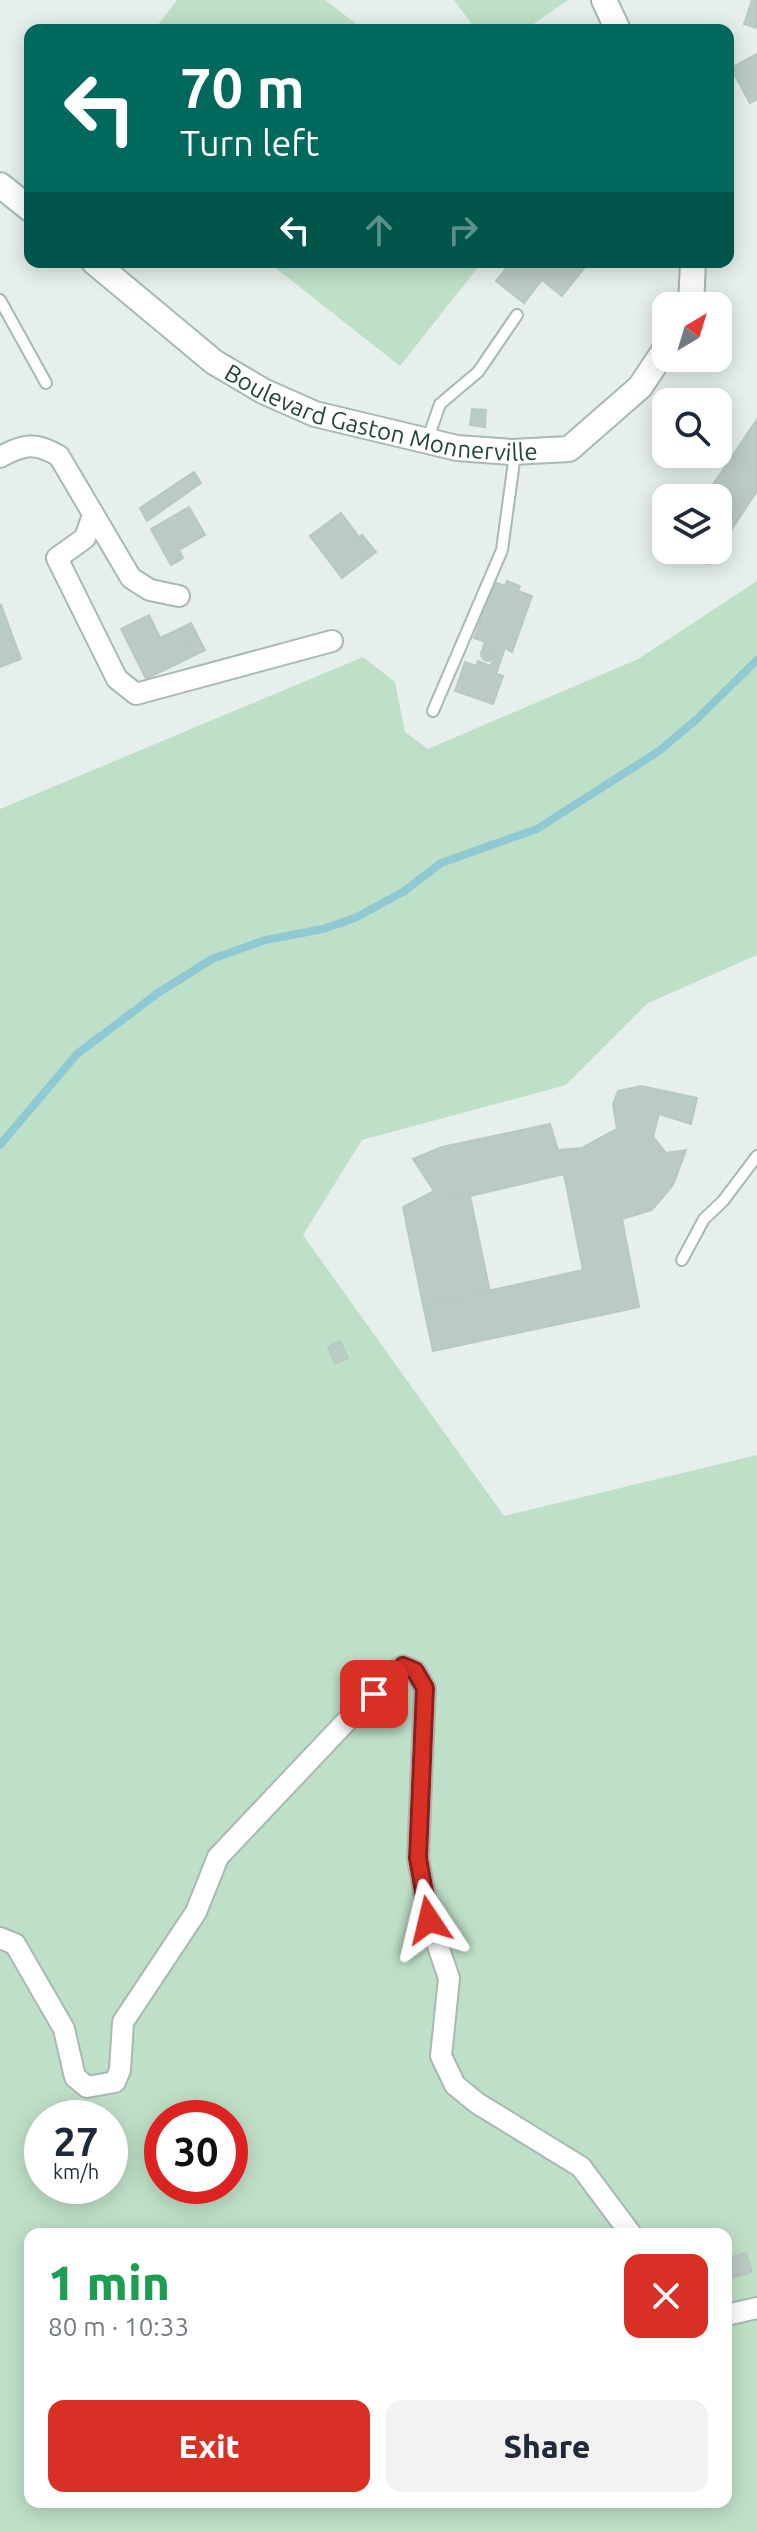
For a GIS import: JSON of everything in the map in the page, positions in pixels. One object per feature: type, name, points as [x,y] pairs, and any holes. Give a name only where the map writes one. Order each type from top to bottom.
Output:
[{"type":"street","points":[[604,0],[615,24]]},
{"type":"street","points":[[0,185],[24,204]]},
{"type":"street","name":"Boulevard Gaston Monnerville","points":[[101,268],[214,362],[263,391],[315,414],[457,448],[515,452],[569,449],[640,387],[652,369]]},
{"type":"street","points":[[692,292],[693,268]]},
{"type":"street","points":[[0,457],[24,444],[41,445],[59,456],[131,578],[150,590],[179,596]]},
{"type":"street","points":[[93,515],[85,538],[57,558],[117,679],[136,694],[332,641]]},
{"type":"street","points":[[0,1938],[15,1944],[64,2029],[75,2077],[87,2087],[115,2082],[120,2070],[123,2022],[196,1912],[218,1857],[355,1717],[393,1672],[403,1666],[415,1671],[425,1688],[418,1858],[429,1920],[449,1978],[441,2056],[455,2085],[477,2103],[581,2167],[627,2228]]},
{"type":"street","points":[[732,2314],[757,2308]]},
{"type":"lane","points":[[0,300],[46,383]]},
{"type":"lane","points":[[427,441],[440,404],[478,372],[517,315]]},
{"type":"lane","points":[[433,711],[502,550],[515,452]]},
{"type":"lane","points":[[682,1260],[704,1219],[749,1171],[757,1156]]},
{"type":"green space","points":[[177,0],[325,0],[356,24],[159,24]]},
{"type":"green space","points":[[454,0],[568,0],[534,24],[472,24]]},
{"type":"green space","points":[[276,268],[477,268],[400,366]]},
{"type":"green space","points":[[757,581],[757,955],[648,1003],[566,1085],[362,1140],[303,1235],[504,1516],[757,1455],[757,2532],[0,2532],[0,809],[363,657],[395,682],[405,732],[428,749],[638,659]]},
{"type":"building","points":[[752,0],[757,0],[757,28],[744,24]]},
{"type":"building","points":[[757,54],[757,99],[750,103],[734,74],[734,66]]},
{"type":"building","points":[[506,268],[584,268],[562,296],[542,280],[524,303],[496,281]]},
{"type":"building","points":[[472,409],[486,410],[485,427],[470,425]]},
{"type":"building","points":[[757,419],[757,491],[732,529],[732,484],[713,484],[724,468],[732,468],[732,456]]},
{"type":"building","points":[[194,472],[201,483],[147,521],[140,508]]},
{"type":"building","points":[[189,507],[205,535],[179,550],[183,558],[171,565],[151,529]]},
{"type":"building","points":[[341,513],[359,537],[355,540],[368,558],[342,578],[310,536]]},
{"type":"building","points":[[362,535],[376,552],[368,558],[355,540]]},
{"type":"building","points":[[507,581],[520,586],[518,591],[532,596],[512,652],[505,648],[496,674],[503,676],[493,704],[455,691],[465,662],[476,666],[478,661],[490,666],[493,661],[496,650],[483,647],[485,642],[474,638],[495,582],[505,586]]},
{"type":"building","points":[[0,606],[21,659],[0,667]]},
{"type":"building","points":[[149,615],[160,638],[181,628],[195,655],[146,679],[121,629]]},
{"type":"building","points":[[191,623],[205,650],[195,655],[181,628]]},
{"type":"building","points":[[488,647],[495,654],[488,661],[481,654]]},
{"type":"building","points":[[641,1086],[697,1098],[691,1124],[659,1114],[653,1137],[666,1153],[686,1150],[673,1185],[652,1210],[622,1219],[639,1307],[433,1351],[423,1305],[583,1270],[564,1174],[470,1196],[434,1191],[413,1159],[442,1147],[550,1124],[558,1150],[582,1148],[617,1129],[613,1104],[618,1091]]},
{"type":"building","points":[[434,1191],[470,1196],[490,1292],[423,1305],[403,1207]]},
{"type":"building","points":[[340,1341],[348,1358],[335,1364],[328,1347]]},
{"type":"building","points":[[746,2253],[752,2272],[732,2278],[732,2257]]},
{"type":"waterway","points":[[0,1145],[77,1054],[158,993],[212,959],[265,940],[323,929],[355,918],[403,892],[441,863],[537,829],[659,751],[697,719],[757,660]]},
{"type":"route","points":[[374,1694],[393,1672],[403,1666],[415,1671],[425,1688],[418,1858],[429,1920]]}]
